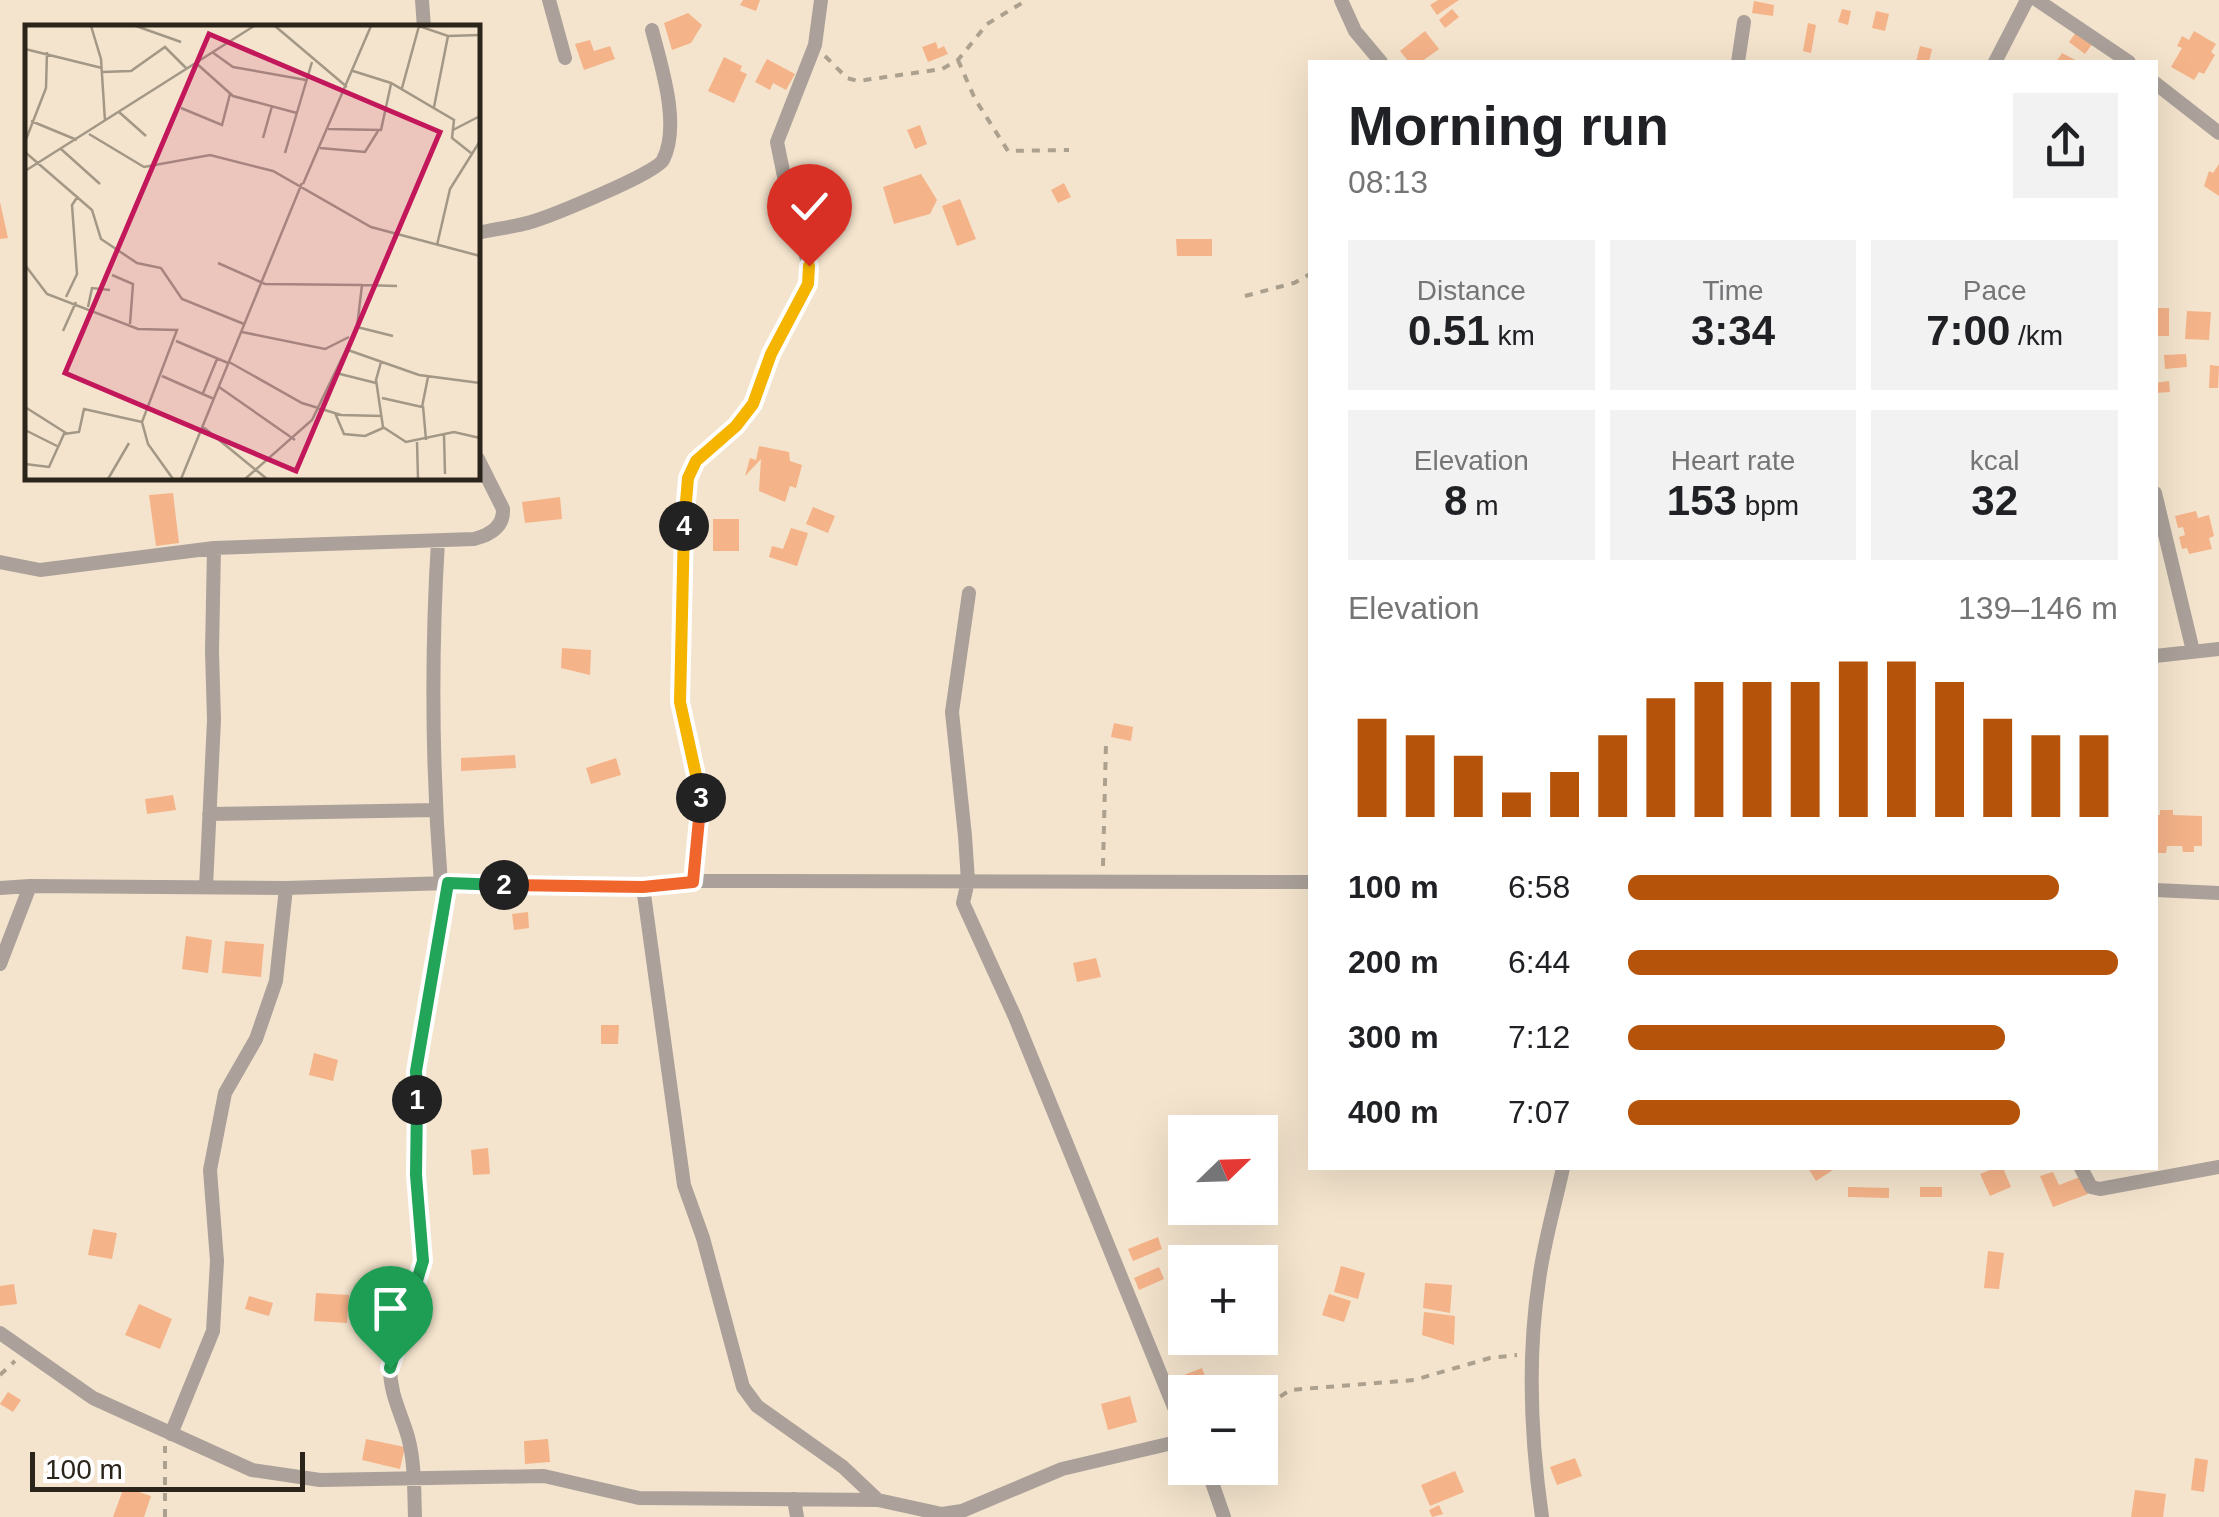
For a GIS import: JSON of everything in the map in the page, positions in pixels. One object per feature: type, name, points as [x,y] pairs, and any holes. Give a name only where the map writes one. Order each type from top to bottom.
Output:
[{"type":"street","points":[[422,0],[424,25]]},
{"type":"street","points":[[549,0],[565,58]]},
{"type":"street","points":[[693,882],[702,802],[680,702],[688,478],[696,461],[736,426],[753,404],[771,354],[808,284],[809,266],[777,142],[815,45],[821,0]]},
{"type":"street","points":[[1341,0],[1355,31],[1380,60]]},
{"type":"street","points":[[1996,60],[2027,0]]},
{"type":"street","points":[[2037,0],[2125,60]]},
{"type":"street","points":[[1738,60],[1744,22]]},
{"type":"street","points":[[480,233],[532,221],[641,177],[662,163],[668,148],[669,110],[652,30]]},
{"type":"street","points":[[2158,85],[2219,133]]},
{"type":"street","points":[[0,562],[40,570],[214,548],[486,536],[500,524],[502,509],[480,463]]},
{"type":"street","points":[[2158,505],[2193,651]]},
{"type":"street","points":[[415,1517],[408,1438],[390,1387],[390,1368],[423,1261],[416,1175],[416,1071],[445,884],[435,810],[433,621],[438,541]]},
{"type":"street","points":[[206,887],[214,720],[214,548]]},
{"type":"street","points":[[969,593],[952,712],[968,882],[964,903],[1015,1017],[1168,1399]]},
{"type":"street","points":[[2158,656],[2219,649]]},
{"type":"street","points":[[210,814],[435,810]]},
{"type":"street","points":[[0,888],[1308,882]]},
{"type":"street","points":[[0,964],[30,886]]},
{"type":"street","points":[[643,887],[684,1185],[703,1238],[743,1387],[757,1406],[843,1468],[878,1500]]},
{"type":"street","points":[[168,1432],[212,1331],[218,1261],[210,1170],[225,1092],[256,1039],[276,981],[286,888]]},
{"type":"street","points":[[2158,890],[2219,892]]},
{"type":"street","points":[[2081,1170],[2091,1186],[2100,1189],[2219,1167]]},
{"type":"street","points":[[1542,1517],[1535,1465],[1532,1354],[1539,1280],[1562,1170]]},
{"type":"street","points":[[0,1334],[93,1398],[252,1470],[320,1480],[544,1476],[638,1498],[878,1500],[941,1516],[1062,1469],[1168,1441]]},
{"type":"street","points":[[1213,1485],[1224,1517]]},
{"type":"street","points":[[638,1498],[640,1517]]},
{"type":"street","points":[[794,1498],[798,1517]]},
{"type":"path","points":[[815,45],[839,72],[858,80],[942,69],[958,60],[987,24],[1026,0]]},
{"type":"path","points":[[958,60],[975,99],[1008,150],[1069,150]]},
{"type":"path","points":[[1246,296],[1308,275]]},
{"type":"path","points":[[1104,880],[1106,742]]},
{"type":"path","points":[[1278,1398],[1290,1390],[1414,1380],[1490,1358],[1532,1354]]},
{"type":"path","points":[[165,1517],[168,1432]]},
{"type":"building","points":[[743,0],[760,0],[756,11],[740,5]]},
{"type":"building","points":[[1438,0],[1459,0],[1437,15],[1430,5]]},
{"type":"building","points":[[1754,1],[1774,5],[1773,16],[1752,13]]},
{"type":"building","points":[[1452,9],[1459,17],[1445,28],[1439,20]]},
{"type":"building","points":[[1842,9],[1851,11],[1848,25],[1838,22]]},
{"type":"building","points":[[1876,11],[1889,14],[1885,31],[1872,28]]},
{"type":"building","points":[[688,13],[702,25],[691,43],[672,50],[664,23]]},
{"type":"building","points":[[1808,23],[1816,25],[1811,53],[1803,51]]},
{"type":"building","points":[[1425,31],[1439,49],[1424,60],[1407,60],[1400,51]]},
{"type":"building","points":[[2077,31],[2093,43],[2085,54],[2069,42]]},
{"type":"building","points":[[2194,31],[2216,44],[2211,52],[2215,55],[2204,74],[2199,72],[2194,80],[2171,67],[2182,48],[2177,46],[2182,36],[2189,40]]},
{"type":"building","points":[[590,40],[594,51],[610,46],[615,59],[584,70],[575,44]]},
{"type":"building","points":[[936,42],[938,49],[944,46],[948,54],[928,62],[922,47]]},
{"type":"building","points":[[1920,46],[1932,49],[1929,60],[1916,60]]},
{"type":"building","points":[[2062,53],[2075,60],[2057,60]]},
{"type":"building","points":[[724,57],[742,66],[740,71],[747,74],[734,103],[708,91]]},
{"type":"building","points":[[767,59],[795,74],[786,90],[773,83],[770,90],[755,82]]},
{"type":"building","points":[[920,125],[927,144],[915,149],[907,130]]},
{"type":"building","points":[[2219,164],[2219,196],[2204,186],[2209,171],[2213,173]]},
{"type":"building","points":[[921,174],[937,200],[930,214],[894,224],[883,187]]},
{"type":"building","points":[[1064,183],[1071,197],[1058,203],[1051,190]]},
{"type":"building","points":[[960,199],[976,239],[957,246],[942,206]]},
{"type":"building","points":[[0,202],[8,238],[0,239]]},
{"type":"building","points":[[1176,239],[1212,239],[1212,256],[1177,256]]},
{"type":"building","points":[[2158,308],[2169,308],[2169,336],[2158,336]]},
{"type":"building","points":[[2187,311],[2211,312],[2209,340],[2185,339]]},
{"type":"building","points":[[2186,354],[2187,367],[2165,369],[2164,355]]},
{"type":"building","points":[[2210,365],[2219,366],[2218,388],[2209,388]]},
{"type":"building","points":[[2169,381],[2170,392],[2158,393],[2158,383]]},
{"type":"building","points":[[759,446],[789,452],[790,461],[802,465],[796,488],[790,486],[785,502],[759,491],[761,459],[745,476],[750,458],[756,460]]},
{"type":"building","points":[[173,493],[179,543],[156,546],[149,495]]},
{"type":"building","points":[[560,497],[562,519],[525,523],[522,502]]},
{"type":"building","points":[[813,507],[835,516],[828,533],[806,524]]},
{"type":"building","points":[[2196,511],[2198,518],[2209,515],[2214,536],[2209,538],[2212,549],[2189,554],[2187,548],[2182,549],[2179,537],[2185,535],[2175,516]]},
{"type":"building","points":[[713,519],[739,519],[739,551],[713,551]]},
{"type":"building","points":[[791,528],[808,533],[797,566],[769,557],[772,546],[783,549]]},
{"type":"building","points":[[562,648],[591,650],[590,675],[561,668]]},
{"type":"building","points":[[1114,723],[1133,727],[1131,741],[1111,737]]},
{"type":"building","points":[[515,755],[516,768],[461,771],[461,758]]},
{"type":"building","points":[[616,758],[621,775],[591,784],[586,768]]},
{"type":"building","points":[[173,795],[176,810],[147,814],[145,799]]},
{"type":"building","points":[[2160,810],[2173,810],[2173,815],[2202,816],[2202,846],[2194,846],[2194,852],[2183,852],[2182,846],[2167,846],[2166,853],[2158,853]]},
{"type":"building","points":[[528,912],[529,928],[514,930],[512,914]]},
{"type":"building","points":[[186,936],[212,940],[208,973],[182,969]]},
{"type":"building","points":[[225,941],[264,944],[261,977],[222,973]]},
{"type":"building","points":[[1096,958],[1101,977],[1077,982],[1073,963]]},
{"type":"building","points":[[601,1025],[619,1025],[618,1044],[601,1044]]},
{"type":"building","points":[[314,1053],[338,1060],[333,1081],[309,1075]]},
{"type":"building","points":[[488,1148],[490,1174],[473,1175],[471,1150]]},
{"type":"building","points":[[1809,1170],[1833,1170],[1816,1181]]},
{"type":"building","points":[[2004,1170],[2011,1187],[1990,1196],[1980,1174]]},
{"type":"building","points":[[2053,1172],[2059,1185],[2080,1177],[2088,1194],[2053,1207],[2040,1176]]},
{"type":"building","points":[[1848,1187],[1889,1188],[1889,1198],[1848,1197]]},
{"type":"building","points":[[1920,1187],[1942,1187],[1942,1197],[1920,1197]]},
{"type":"building","points":[[93,1229],[117,1233],[112,1259],[88,1255]]},
{"type":"building","points":[[1158,1237],[1162,1249],[1133,1261],[1128,1249]]},
{"type":"building","points":[[1988,1251],[2004,1253],[1999,1289],[1984,1288]]},
{"type":"building","points":[[1341,1266],[1365,1273],[1358,1299],[1334,1292]]},
{"type":"building","points":[[1159,1267],[1164,1279],[1139,1290],[1134,1278]]},
{"type":"building","points":[[1425,1283],[1452,1285],[1450,1313],[1423,1308]]},
{"type":"building","points":[[14,1284],[17,1304],[0,1306],[0,1286]]},
{"type":"building","points":[[316,1293],[349,1295],[347,1323],[314,1321]]},
{"type":"building","points":[[1329,1294],[1351,1301],[1344,1322],[1322,1315]]},
{"type":"building","points":[[249,1296],[273,1303],[269,1316],[245,1309]]},
{"type":"building","points":[[139,1304],[172,1319],[160,1349],[125,1335]]},
{"type":"building","points":[[1424,1312],[1455,1316],[1454,1345],[1422,1335]]},
{"type":"building","points":[[1202,1368],[1204,1375],[1184,1375]]},
{"type":"building","points":[[8,1392],[21,1400],[13,1412],[0,1404]]},
{"type":"building","points":[[1130,1396],[1137,1422],[1108,1430],[1101,1404]]},
{"type":"building","points":[[366,1439],[405,1447],[400,1469],[362,1460]]},
{"type":"building","points":[[548,1439],[550,1462],[525,1464],[524,1441]]},
{"type":"building","points":[[1575,1458],[1582,1476],[1557,1485],[1550,1467]]},
{"type":"building","points":[[2195,1458],[2208,1460],[2204,1492],[2191,1490]]},
{"type":"building","points":[[1455,1471],[1464,1492],[1430,1506],[1421,1485]]},
{"type":"building","points":[[124,1487],[151,1496],[144,1517],[113,1517]]},
{"type":"building","points":[[2135,1490],[2166,1494],[2163,1517],[2131,1517]]},
{"type":"building","points":[[1439,1505],[1443,1514],[1432,1517],[1429,1510]]},
{"type":"route","points":[[390,1368],[423,1261],[416,1175],[416,1071],[448,883],[643,887],[693,882],[702,802],[680,702],[688,478],[696,461],[736,426],[753,404],[771,354],[808,284],[809,266]]}]
